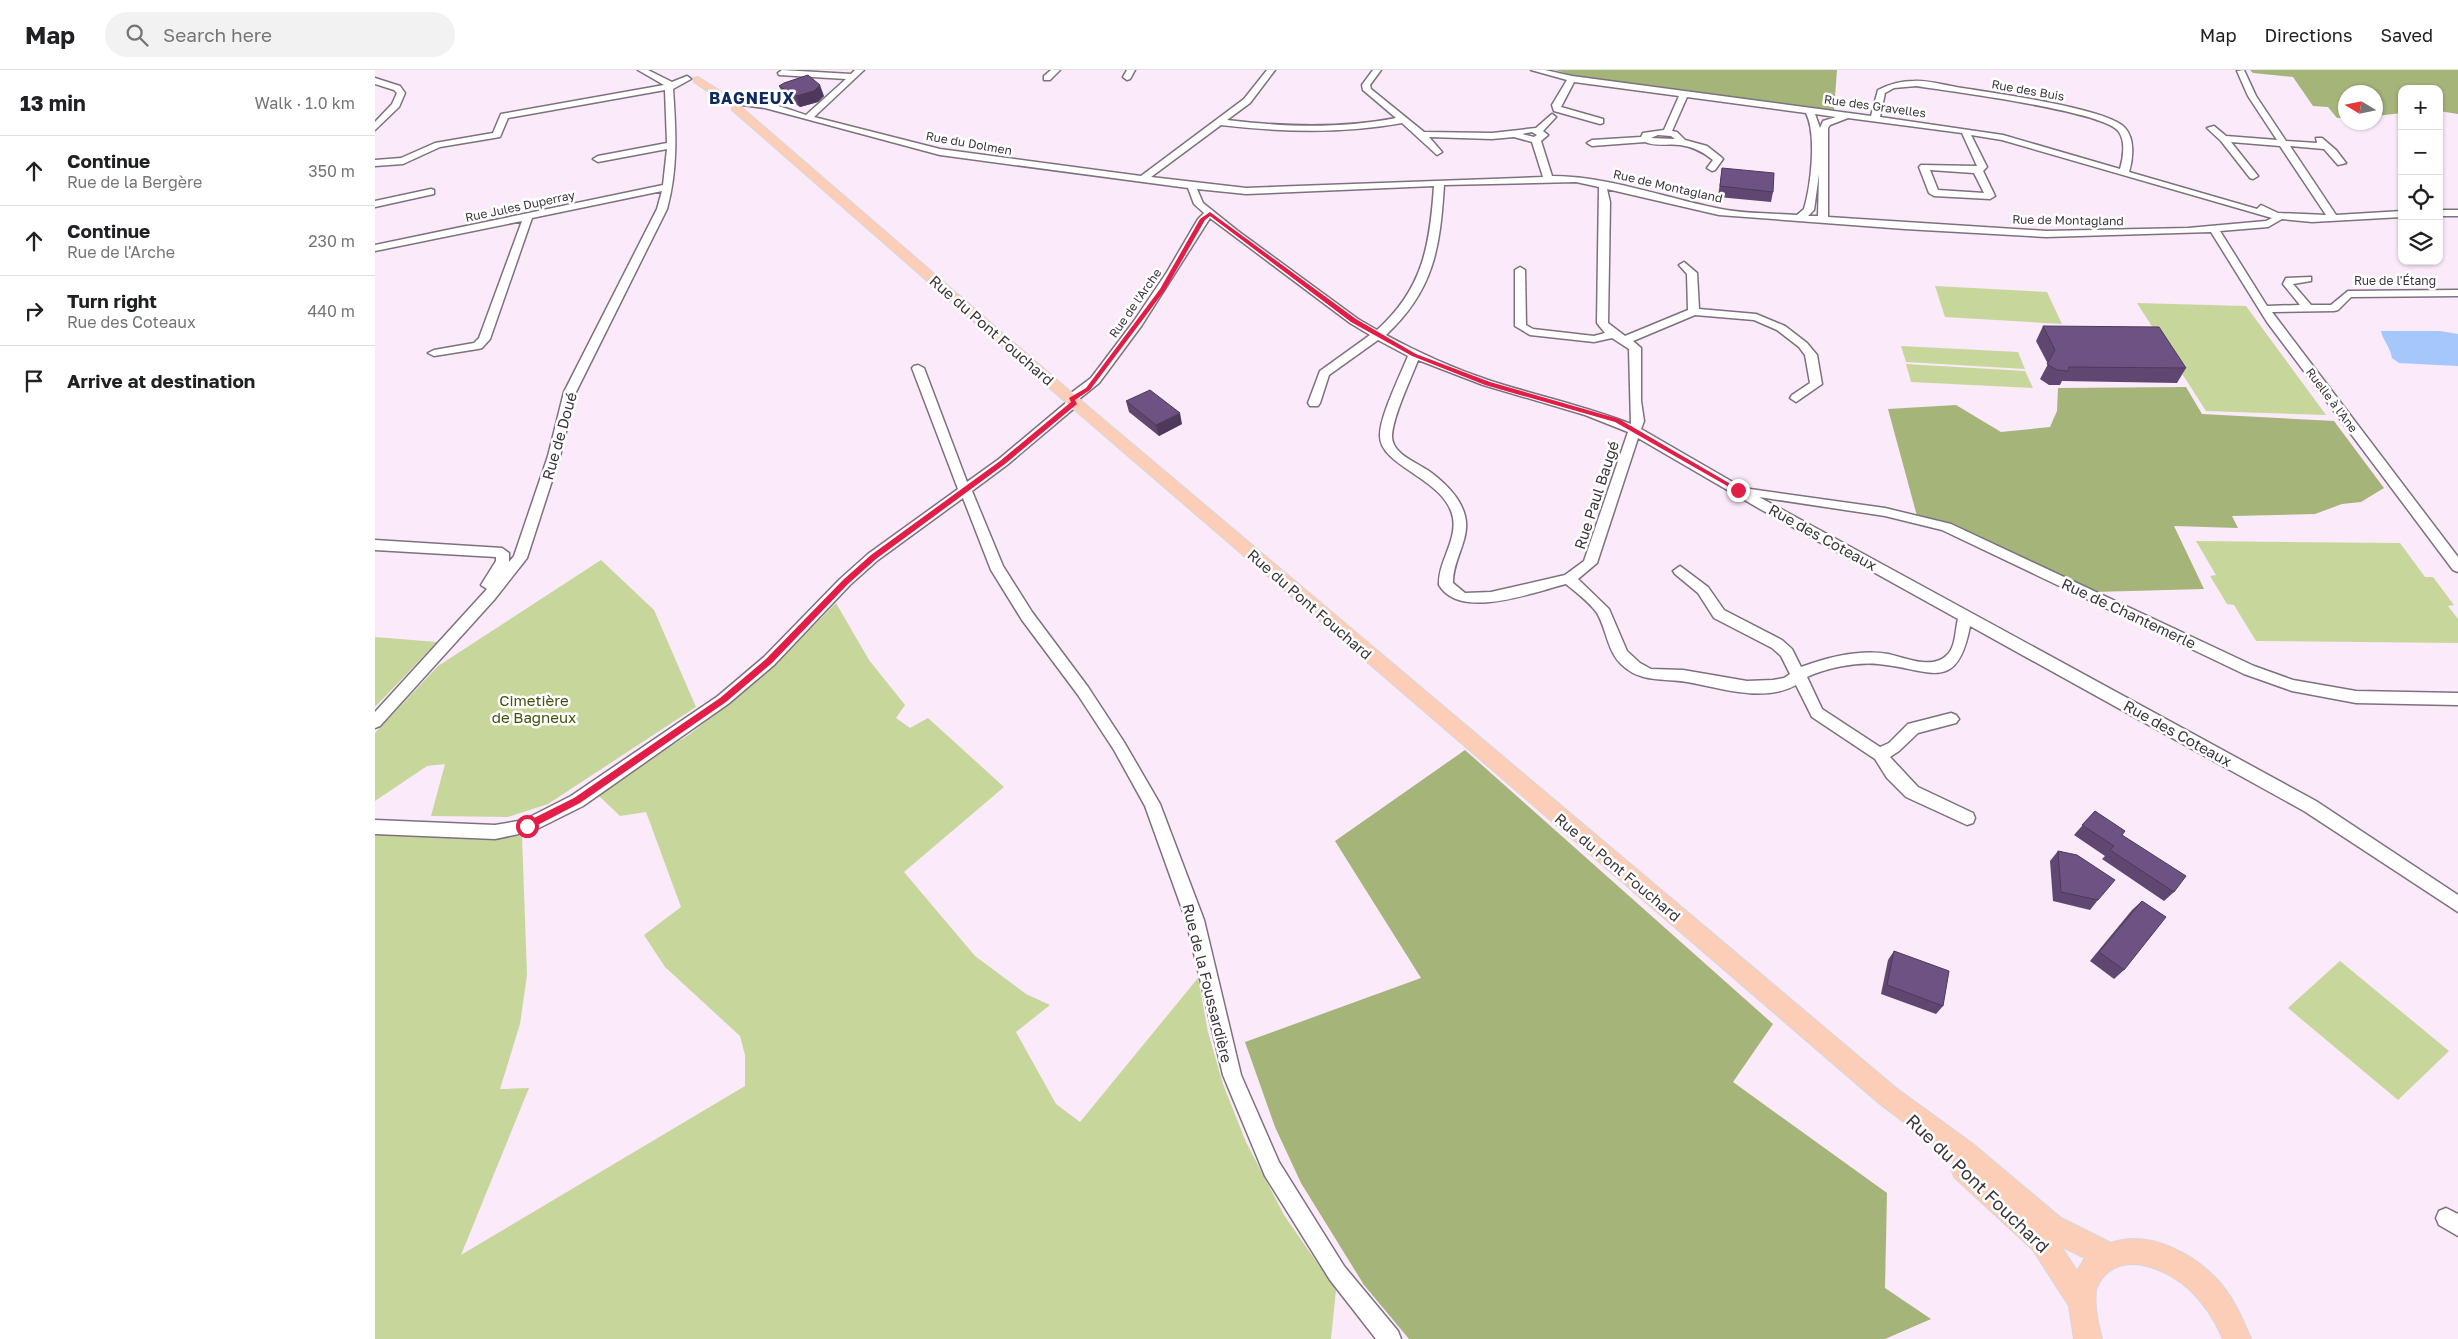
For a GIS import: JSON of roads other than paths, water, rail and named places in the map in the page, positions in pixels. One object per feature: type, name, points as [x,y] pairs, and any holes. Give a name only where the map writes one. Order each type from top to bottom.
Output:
[{"type":"main road","name":"Rue du Pont Fouchard","points":[[691,76],[736,104],[1073,401],[1888,1096],[2042,1241],[2080,1299]]},
{"type":"main road","name":"Rue du Pont Fouchard","points":[[1888,1096],[1964,1153],[2052,1227],[2082,1244],[2109,1255]]},
{"type":"main road","points":[[2088,1339],[2082,1321],[2080,1299],[2089,1272],[2109,1255],[2139,1251],[2164,1258],[2189,1272],[2206,1288],[2233,1329]]},
{"type":"street","points":[[642,70],[671,85]]},
{"type":"street","points":[[806,118],[860,70]]},
{"type":"street","points":[[1047,78],[1056,70]]},
{"type":"street","points":[[1143,179],[1159,169],[1247,101],[1271,70]]},
{"type":"street","points":[[1377,70],[1367,85],[1367,90],[1401,120],[1422,135],[1437,152]]},
{"type":"street","name":"Rue des Gravelles","points":[[1535,70],[1572,79],[1965,131],[2036,146],[2261,213]]},
{"type":"street","points":[[2241,71],[2252,96],[2333,218]]},
{"type":"street","points":[[781,73],[853,77]]},
{"type":"street","points":[[375,163],[403,161],[438,145],[497,135],[504,116],[671,85],[691,76]]},
{"type":"street","points":[[1572,79],[1556,104],[1557,109],[1600,121]]},
{"type":"street","points":[[375,82],[397,88],[401,93],[396,105],[375,128]]},
{"type":"street","name":"Rue des Buis","points":[[1875,119],[1881,92],[1891,86],[1916,83],[2091,114],[2119,127],[2125,134],[2127,164],[2124,172]]},
{"type":"street","name":"Rue de Doué","points":[[375,722],[510,572],[526,544],[554,456],[570,392],[662,209],[669,187],[672,145],[669,90],[671,85]]},
{"type":"street","points":[[1667,133],[1684,94]]},
{"type":"street","name":"Rue du Dolmen","points":[[736,104],[766,106],[940,152],[1194,186]]},
{"type":"street","points":[[1799,218],[1809,210],[1811,202],[1814,117],[1809,110]]},
{"type":"street","points":[[1819,220],[1824,128],[1820,111]]},
{"type":"street","points":[[1824,128],[1826,123],[1838,117],[1848,115]]},
{"type":"street","points":[[1422,135],[1516,134],[1520,137],[1537,135],[1552,117]]},
{"type":"street","points":[[1225,119],[1259,126],[1339,128],[1401,120]]},
{"type":"street","points":[[2211,128],[2224,139],[2253,176]]},
{"type":"street","points":[[1965,131],[1982,167],[1978,170]]},
{"type":"street","points":[[1646,139],[1646,135],[1651,133],[1667,133],[1680,139],[1680,142]]},
{"type":"street","points":[[1537,135],[1548,179]]},
{"type":"street","points":[[1592,143],[1646,139],[1652,142],[1680,142],[1704,148],[1718,158],[1712,168]]},
{"type":"street","points":[[2224,139],[2285,144],[2322,143],[2333,152],[2341,163]]},
{"type":"street","points":[[598,158],[672,145]]},
{"type":"street","points":[[1924,167],[1978,170],[1990,196],[1934,193],[1924,167]]},
{"type":"street","points":[[1159,169],[1164,174],[1163,182]]},
{"type":"street","name":"Rue de Montagland","points":[[1194,186],[1275,191],[1575,179],[1605,184],[1705,210],[1819,220],[2046,234],[2140,233],[2220,228],[2268,224],[2277,219],[2277,215]]},
{"type":"street","points":[[1314,403],[1324,373],[1378,335],[1401,314],[1419,287],[1430,257],[1436,227],[1439,183]]},
{"type":"street","points":[[1605,184],[1602,190],[1605,202],[1603,322],[1606,329],[1626,340],[1693,312],[1756,317],[1781,328],[1803,345],[1811,355],[1816,384],[1796,398]]},
{"type":"street","name":"Rue des Coteaux","points":[[1194,186],[1192,189],[1194,196],[1210,213],[1345,315],[1378,335],[1414,355],[1487,384],[1617,421],[1768,507],[2310,806],[2458,904]]},
{"type":"street","name":"Rue Jules Duperray","points":[[375,248],[669,187]]},
{"type":"street","points":[[1605,202],[1621,189]]},
{"type":"street","points":[[375,204],[431,192]]},
{"type":"street","points":[[1811,202],[1819,220]]},
{"type":"street","name":"Rue de l'Arche","points":[[375,827],[495,832],[527,826],[561,811],[723,700],[748,680],[873,557],[895,539],[965,491],[1088,389],[1163,290],[1203,219],[1210,213]]},
{"type":"street","name":"Rue de Montagland","points":[[2220,228],[2261,213],[2312,219],[2398,214]]},
{"type":"street","points":[[2443,213],[2458,213]]},
{"type":"street","points":[[434,354],[478,346],[484,339],[528,217]]},
{"type":"street","name":"Ruelle à l'Ane","points":[[2220,228],[2265,309],[2458,567]]},
{"type":"street","points":[[1684,265],[1692,273],[1693,312]]},
{"type":"street","points":[[1520,270],[1521,326],[1530,332],[1595,339],[1614,334]]},
{"type":"street","points":[[2307,279],[2290,280],[2288,284],[2308,308]]},
{"type":"street","name":"Rue de l'Étang","points":[[2265,309],[2334,308],[2348,294],[2458,294]]},
{"type":"street","name":"Rue Paul Baugé","points":[[1414,355],[1387,427],[1387,446],[1393,454],[1433,481],[1455,506],[1461,521],[1459,537],[1444,576],[1446,585],[1461,597],[1470,599],[1491,597],[1569,579],[1590,563],[1595,554],[1634,430],[1639,421],[1635,401],[1635,348],[1626,340]]},
{"type":"street","name":"Rue de la Foussardière","points":[[918,368],[995,567],[1027,616],[1083,691],[1119,746],[1152,804],[1195,920],[1232,1075],[1272,1169],[1337,1273],[1390,1339]]},
{"type":"street","points":[[1617,421],[1629,413],[1635,401]]},
{"type":"street","name":"Rue de Chantemerle","points":[[1738,490],[1885,512],[1946,527],[2249,670],[2292,685],[2356,697],[2458,699]]},
{"type":"street","name":"Rue de Chantemerle","points":[[1787,498],[1768,502],[1768,507],[1787,502],[1805,501]]},
{"type":"street","points":[[1792,520],[1786,511],[1788,505],[1805,501]]},
{"type":"street","points":[[375,545],[502,553],[503,561],[485,591],[489,596]]},
{"type":"street","points":[[1680,571],[1703,590],[1719,614],[1777,644],[1787,653],[1817,713],[1880,755],[1893,773],[1912,792],[1967,818]]},
{"type":"street","points":[[1569,579],[1603,611],[1614,644],[1624,658],[1647,673],[1665,677],[1680,675],[1748,688],[1789,682],[1799,675],[1817,668],[1870,658],[1911,666],[1940,667],[1950,662],[1959,649],[1962,627],[1966,616]]},
{"type":"street","points":[[1880,755],[1894,747],[1913,728],[1951,719]]},
{"type":"street","points":[[2233,1329],[2252,1339]]},
{"type":"water","points":[[2381,331],[2440,331],[2458,334],[2458,366],[2399,363],[2392,358]]},
{"type":"district","name":"BAGNEUX","points":[[752,98]]},
{"type":"park label","name":"Cimetière de Bagneux","points":[[534,708]]}]
